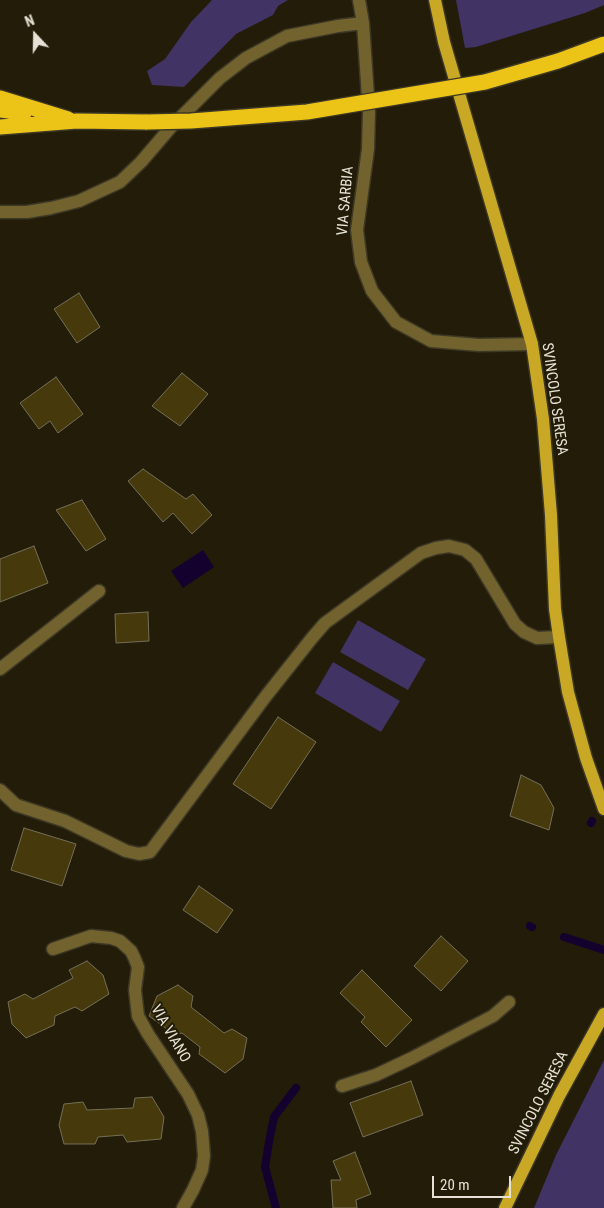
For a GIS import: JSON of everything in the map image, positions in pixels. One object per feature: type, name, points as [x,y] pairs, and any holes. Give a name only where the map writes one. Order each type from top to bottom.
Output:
[{"type":"highway","points":[[0,127],[77,122],[191,121],[307,112],[485,82],[604,44]]},
{"type":"highway","points":[[0,98],[77,122]]},
{"type":"highway","points":[[0,110],[77,122]]},
{"type":"main road","name":"SVINCOLO SERESA","points":[[435,0],[444,42],[532,344],[543,419],[551,515],[555,610],[559,637],[568,692],[586,758],[604,808]]},
{"type":"main road","name":"SVINCOLO SERESA","points":[[505,1208],[560,1096],[604,1014]]},
{"type":"street","name":"VIA SARBIA","points":[[359,0],[369,112],[368,149],[357,230],[361,262],[372,291],[396,322],[431,341],[479,345],[532,344]]},
{"type":"street","points":[[0,212],[27,212],[51,208],[79,201],[120,182],[220,78],[246,58],[287,36],[362,23]]},
{"type":"street","points":[[0,790],[16,805],[65,821],[126,851],[139,854],[150,852],[266,696],[325,623],[421,552],[449,546],[465,550],[476,558],[514,624],[524,632],[538,638],[559,637]]},
{"type":"street","points":[[0,669],[99,591]]},
{"type":"street","name":"VIA VIANO","points":[[53,949],[91,936],[120,941],[134,957],[138,967],[135,990],[138,1016],[188,1094],[198,1115],[202,1131],[204,1156],[202,1170],[183,1208]]},
{"type":"street","points":[[342,1086],[376,1076],[412,1058],[493,1016],[509,1002]]},
{"type":"shaded area","points":[[212,0],[288,0],[278,6],[273,15],[236,34],[184,87],[152,85],[147,71],[165,59],[191,22]]},
{"type":"shaded area","points":[[456,0],[604,0],[604,5],[585,13],[476,47],[465,48]]},
{"type":"shaded area","points":[[203,550],[214,567],[183,588],[171,571]]},
{"type":"shaded area","points":[[358,620],[426,659],[408,690],[340,652]]},
{"type":"shaded area","points":[[333,662],[400,701],[381,732],[315,693]]},
{"type":"shaded area","points":[[604,1060],[604,1208],[534,1208],[556,1155]]},
{"type":"building","points":[[79,293],[100,327],[77,343],[54,309]]},
{"type":"building","points":[[182,373],[208,394],[180,426],[152,406]]},
{"type":"building","points":[[56,377],[83,414],[58,433],[50,421],[39,429],[20,403]]},
{"type":"building","points":[[143,469],[186,499],[193,494],[212,515],[192,534],[173,513],[163,522],[128,481]]},
{"type":"building","points":[[82,500],[106,539],[86,551],[56,510]]},
{"type":"building","points":[[34,546],[48,583],[0,602],[0,559]]},
{"type":"building","points":[[148,612],[149,641],[116,643],[115,614]]},
{"type":"building","points":[[278,717],[316,742],[271,809],[233,784]]},
{"type":"building","points":[[521,775],[541,785],[554,808],[549,830],[510,816]]},
{"type":"building","points":[[24,828],[76,844],[62,886],[11,870]]},
{"type":"building","points":[[199,886],[233,910],[217,933],[183,910]]},
{"type":"building","points":[[441,936],[468,961],[441,991],[414,966]]},
{"type":"building","points":[[87,961],[103,975],[109,994],[82,1011],[75,1007],[55,1016],[54,1025],[26,1038],[12,1024],[8,1002],[25,994],[33,999],[73,978],[69,970]]},
{"type":"building","points":[[362,970],[412,1020],[386,1047],[361,1022],[365,1017],[340,993]]},
{"type":"building","points":[[178,985],[193,996],[191,1007],[224,1033],[232,1029],[247,1038],[243,1059],[225,1073],[199,1054],[200,1047],[182,1033],[175,1035],[149,1016],[157,996]]},
{"type":"building","points":[[411,1081],[423,1115],[363,1137],[350,1103]]},
{"type":"building","points":[[152,1097],[164,1117],[161,1139],[127,1142],[123,1135],[98,1137],[95,1144],[64,1144],[59,1125],[64,1104],[83,1102],[87,1110],[133,1108],[135,1098]]},
{"type":"building","points":[[355,1152],[371,1194],[356,1200],[357,1208],[333,1208],[331,1180],[341,1180],[333,1161]]},
{"type":"waterway","points":[[564,937],[604,950]]},
{"type":"waterway","points":[[276,1208],[265,1167],[269,1142],[274,1117],[296,1088]]}]
